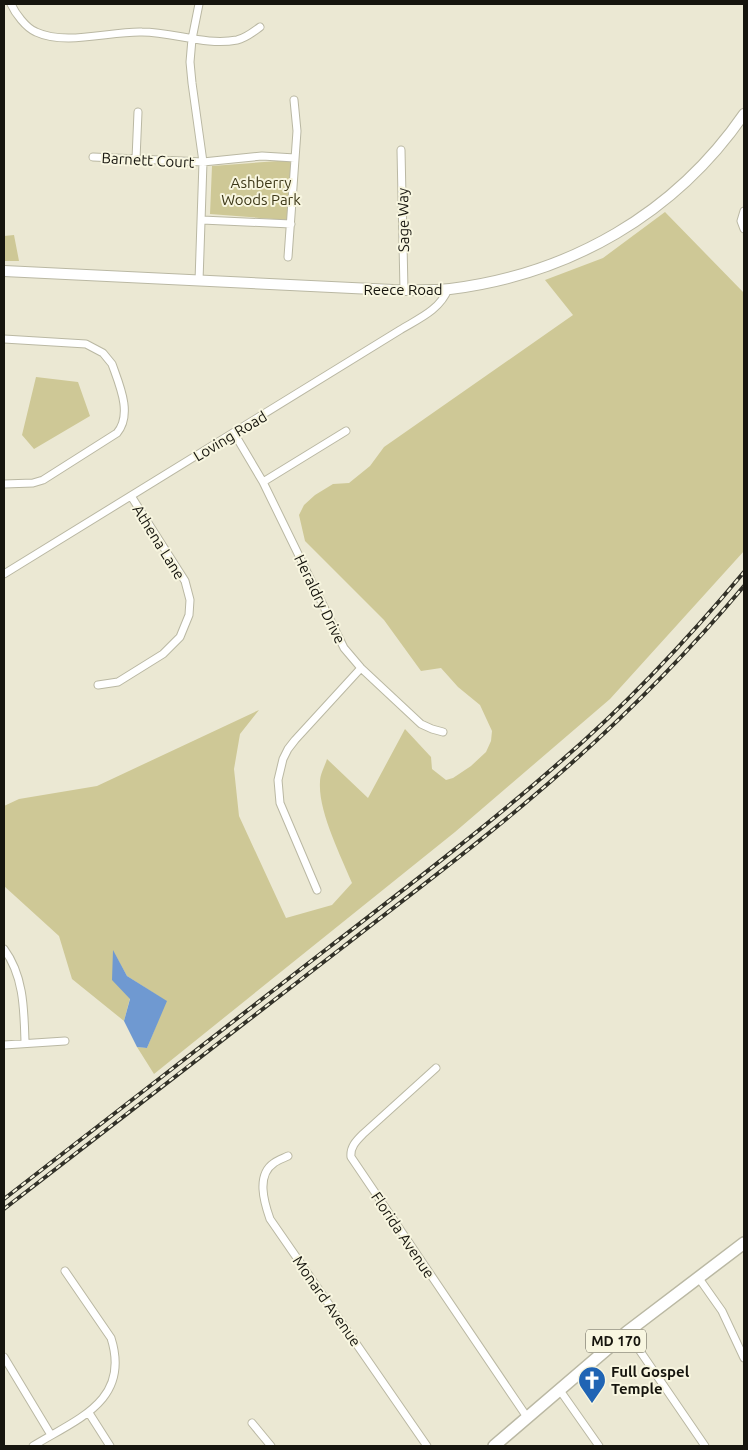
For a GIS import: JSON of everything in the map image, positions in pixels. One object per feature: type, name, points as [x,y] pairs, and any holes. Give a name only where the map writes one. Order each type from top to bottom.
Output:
[{"type":"main road","name":"Reece Road","points":[[4,271],[404,290],[448,289],[484,284],[530,272],[569,258],[606,240],[649,212],[683,184],[722,144],[744,114]]},
{"type":"main road","name":"MD 170","points":[[494,1446],[627,1332],[744,1243]]},
{"type":"street","points":[[11,4],[15,11],[35,32],[64,38],[143,32],[221,41],[238,40],[248,36],[260,27]]},
{"type":"street","points":[[199,4],[192,39],[190,62],[203,162],[199,281]]},
{"type":"street","points":[[288,257],[297,131],[294,100]]},
{"type":"street","points":[[136,159],[138,112]]},
{"type":"street","name":"Sage Way","points":[[401,150],[404,290]]},
{"type":"street","name":"Barnett Court","points":[[93,157],[203,162],[262,156],[295,158]]},
{"type":"street","points":[[744,211],[741,221],[744,229]]},
{"type":"street","points":[[202,220],[290,224]]},
{"type":"street","name":"Loving Road","points":[[4,574],[435,308],[445,297],[448,289]]},
{"type":"street","points":[[4,339],[79,342],[97,350],[108,358],[112,364],[124,410],[123,423],[117,433],[53,474],[33,483],[4,484]]},
{"type":"street","points":[[263,482],[346,431]]},
{"type":"street","name":"Heraldry Drive","points":[[234,433],[263,482],[338,638],[351,658],[421,724],[443,732]]},
{"type":"street","name":"Athena Lane","points":[[98,686],[118,682],[163,654],[180,637],[187,624],[189,615],[190,600],[185,581],[131,496]]},
{"type":"street","points":[[317,890],[280,803],[278,786],[280,769],[295,740],[361,668]]},
{"type":"street","points":[[4,949],[16,971],[22,992],[25,1042]]},
{"type":"street","points":[[4,1044],[65,1041]]},
{"type":"street","name":"Florida Avenue","points":[[436,1068],[363,1134],[352,1146],[351,1157],[527,1417]]},
{"type":"street","name":"Monard Avenue","points":[[288,1156],[274,1163],[265,1175],[263,1197],[270,1219],[427,1446]]},
{"type":"street","points":[[33,1446],[89,1412],[103,1400],[110,1388],[115,1368],[115,1351],[111,1338],[65,1272]]},
{"type":"street","points":[[698,1277],[722,1311],[744,1358]]},
{"type":"street","points":[[627,1332],[705,1446]]},
{"type":"street","points":[[4,1357],[51,1435]]},
{"type":"street","points":[[559,1389],[599,1446]]},
{"type":"street","points":[[89,1412],[110,1446]]},
{"type":"street","points":[[252,1424],[271,1446]]},
{"type":"green space","name":"Ashberry Woods Park","points":[[291,160],[287,220],[210,214],[212,166]]},
{"type":"green space","points":[[665,212],[744,293],[744,551],[610,699],[455,832],[154,1074],[137,1047],[147,1048],[166,1001],[127,976],[113,951],[113,980],[130,998],[124,1021],[72,979],[59,936],[4,886],[4,806],[19,799],[97,786],[259,710],[240,734],[234,769],[239,816],[286,918],[332,905],[352,883],[326,820],[320,794],[320,779],[327,759],[368,798],[405,729],[431,757],[432,769],[446,780],[453,778],[471,766],[486,752],[491,741],[492,731],[480,705],[458,687],[441,668],[421,671],[384,620],[305,541],[299,515],[304,505],[315,495],[333,484],[349,483],[370,466],[384,447],[573,315],[545,280],[603,258]]},
{"type":"green space","points":[[14,235],[19,261],[4,261],[4,236]]},
{"type":"green space","points":[[36,377],[78,382],[90,416],[34,449],[22,435]]},
{"type":"water","points":[[113,950],[127,976],[167,1001],[147,1048],[137,1047],[124,1021],[130,999],[112,980]]},
{"type":"railway","points":[[4,1199],[417,879],[533,785],[586,739],[633,694],[701,622],[744,572]]},
{"type":"railway","points":[[4,1209],[434,877],[523,805],[638,701],[719,616],[744,586]]},
{"type":"place","name":"Full Gospel Temple","points":[[592,1404]]}]
